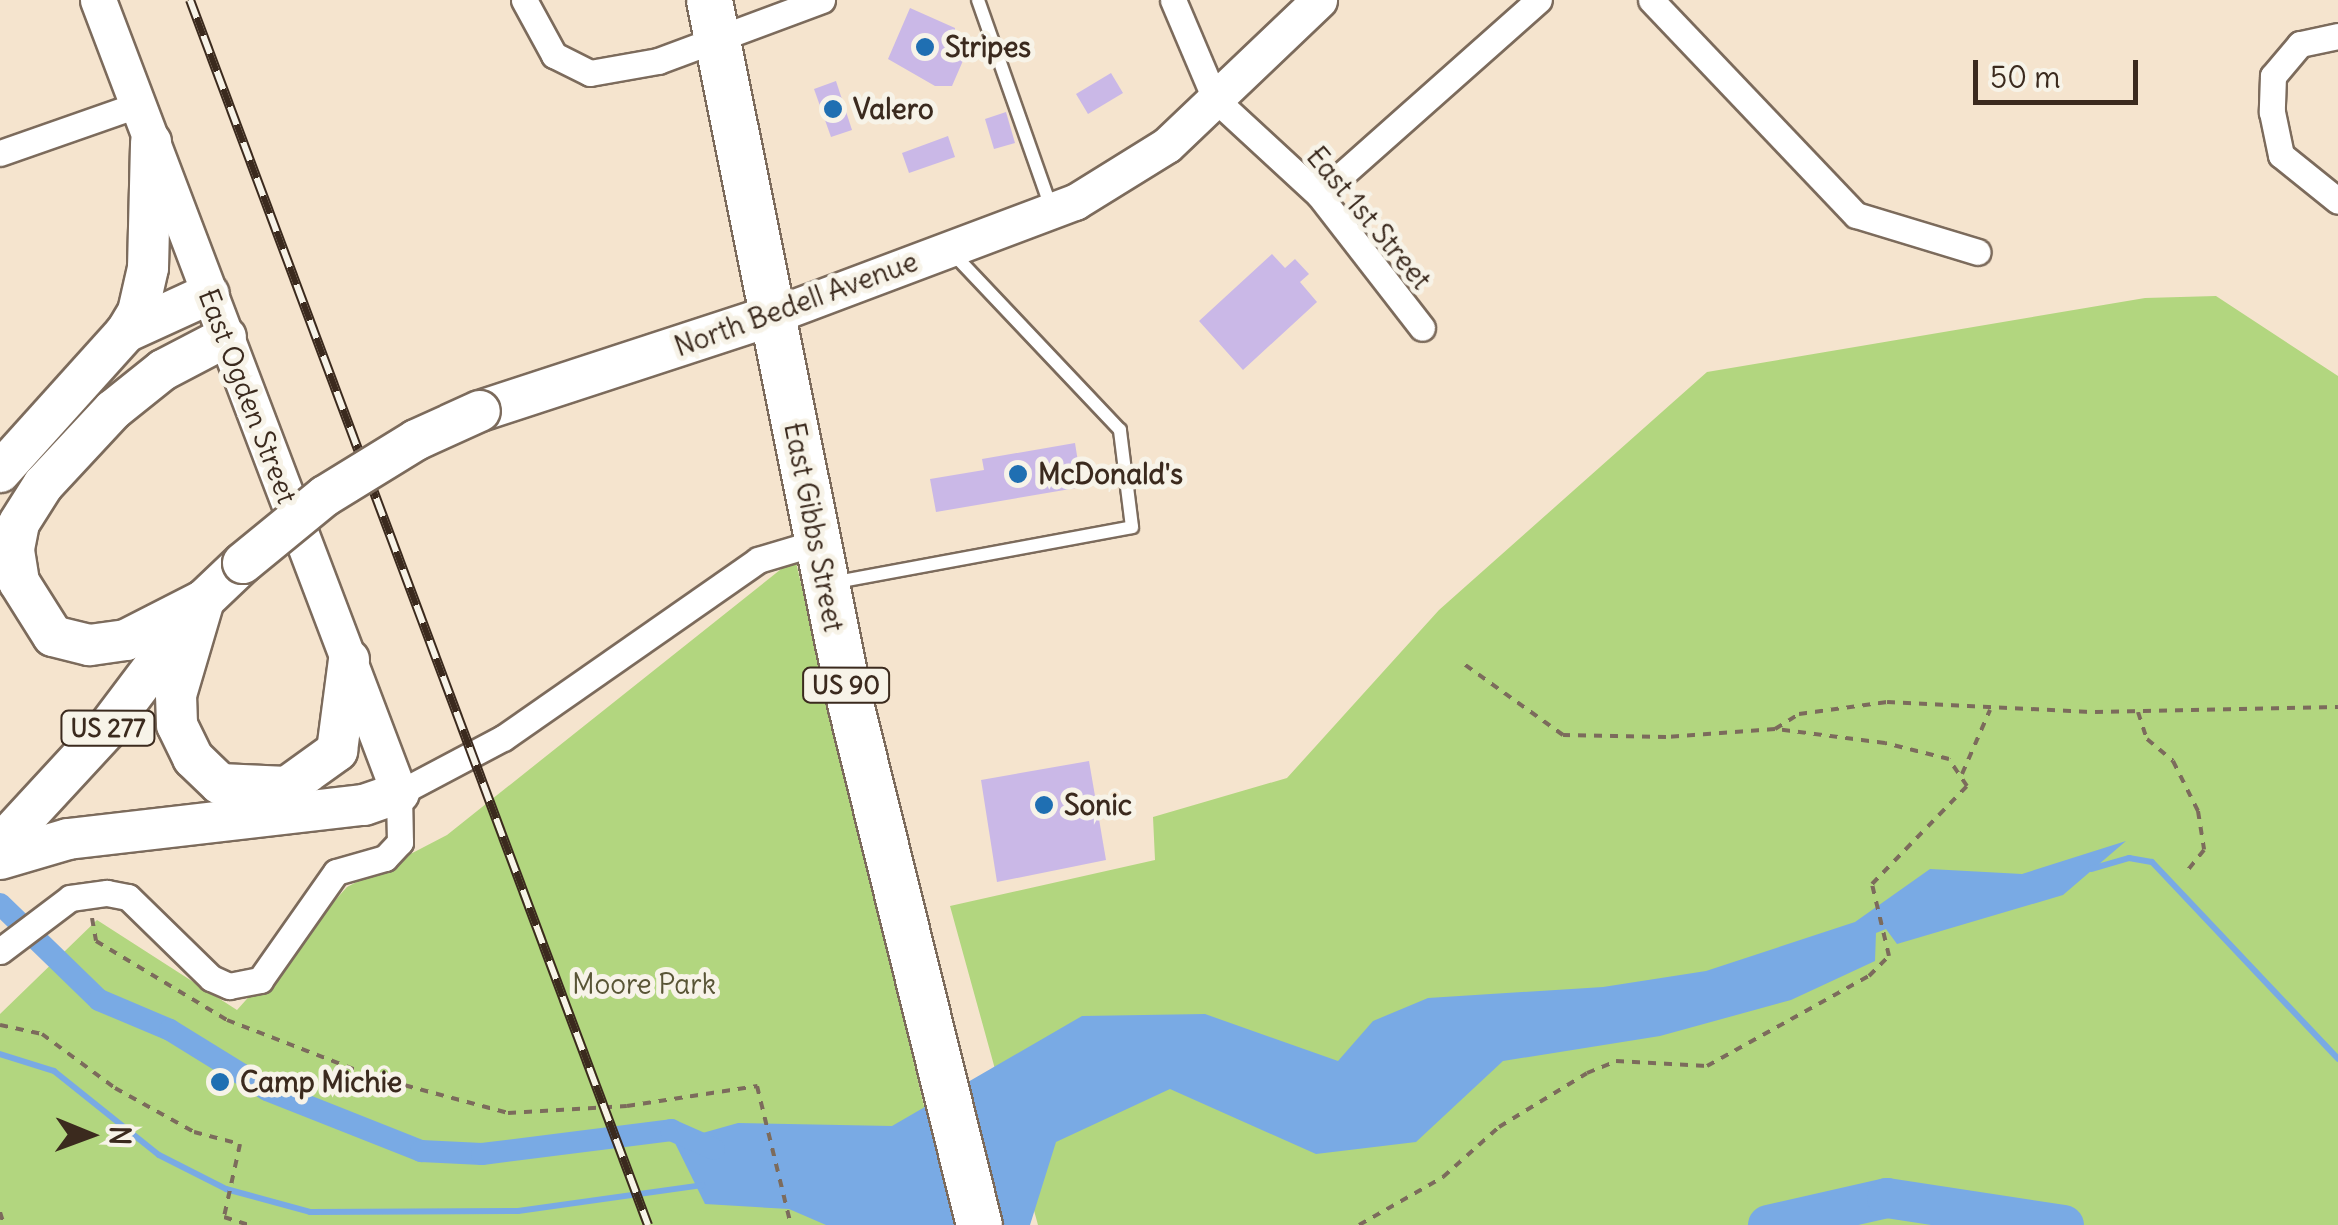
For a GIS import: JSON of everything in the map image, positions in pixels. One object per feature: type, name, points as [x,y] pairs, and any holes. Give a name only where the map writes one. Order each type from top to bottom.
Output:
[{"type":"highway","name":"East Gibbs Street","points":[[712,19],[820,563],[979,1225]]},
{"type":"main road","name":"East Ogden Street","points":[[98,0],[399,793]]},
{"type":"main road","name":"North Bedell Avenue","points":[[204,600],[325,496],[416,440],[480,411],[774,316],[1052,211],[1167,145],[1320,0]]},
{"type":"main road","points":[[0,472],[126,332],[138,312],[148,268],[144,123]]},
{"type":"main road","points":[[126,332],[209,294]]},
{"type":"main road","points":[[204,600],[126,640],[89,645],[52,636],[19,582],[14,549],[19,522],[43,485],[113,410],[163,370],[226,337]]},
{"type":"main road","points":[[204,600],[176,695],[177,726],[193,758],[220,784],[288,787],[337,751],[349,660]]},
{"type":"main road","name":"US 277","points":[[0,845],[106,730],[204,600]]},
{"type":"main road","points":[[0,859],[68,838],[339,809],[399,793]]},
{"type":"street","points":[[524,0],[554,54],[590,73],[658,61],[712,19],[822,0]]},
{"type":"street","name":"East 1st Street","points":[[1173,0],[1215,99],[1318,196],[1422,328]]},
{"type":"street","points":[[1318,196],[1539,0]]},
{"type":"street","points":[[1651,0],[1856,215],[1978,252]]},
{"type":"street","points":[[2338,36],[2300,44],[2273,76],[2272,112],[2281,154],[2338,201]]},
{"type":"street","points":[[0,153],[144,123]]},
{"type":"street","points":[[7,946],[46,912],[88,893],[128,897],[211,978],[244,986],[276,966],[336,872],[385,858],[400,842],[399,793],[503,738],[758,560],[820,563]]},
{"type":"lane","points":[[978,0],[1052,211]]},
{"type":"lane","points":[[820,563],[1132,527],[1120,430],[949,249]]},
{"type":"path","points":[[1359,1225],[1444,1177],[1498,1127],[1587,1074],[1616,1062],[1707,1066],[1754,1045],[1869,976],[1889,956],[1873,908],[1872,884],[1967,786],[1948,758],[1886,743],[1775,729],[1666,737],[1563,734],[1460,662]]},
{"type":"path","points":[[1775,729],[1798,714],[1887,702],[1990,710],[2338,708]]},
{"type":"path","points":[[1962,774],[1990,710]]},
{"type":"path","points":[[2137,711],[2146,739],[2173,761],[2198,811],[2204,850],[2188,872]]},
{"type":"path","points":[[88,893],[96,941],[227,1020],[374,1077],[508,1113],[627,1106],[756,1086],[791,1225]]},
{"type":"path","points":[[0,1025],[42,1034],[114,1088],[194,1132],[240,1144],[224,1217],[248,1225]]},
{"type":"path","points":[[0,1212],[4,1225]]},
{"type":"green space","points":[[2216,296],[2338,376],[2338,1225],[1038,1225],[950,906],[1155,860],[1153,817],[1287,778],[1439,610],[1707,372],[2145,298]]},
{"type":"green space","name":"Moore Park","points":[[795,558],[952,1225],[0,1225],[0,1014],[97,920],[237,1010],[347,887],[447,835]]},
{"type":"water","points":[[2126,841],[2063,895],[1897,944],[1886,929],[1876,933],[1875,961],[1791,1000],[1660,1036],[1503,1061],[1416,1142],[1316,1154],[1170,1089],[1056,1142],[1030,1225],[826,1225],[789,1209],[705,1204],[674,1141],[738,1123],[892,1126],[1082,1016],[1205,1014],[1338,1061],[1373,1021],[1428,998],[1603,987],[1706,971],[1855,922],[1930,869],[2022,874]]},
{"type":"building","name":"Stripes","points":[[910,8],[955,28],[956,52],[965,56],[952,86],[935,86],[888,59]]},
{"type":"building","points":[[1111,73],[1123,93],[1088,114],[1076,94]]},
{"type":"building","name":"Valero","points":[[836,81],[852,130],[831,137],[814,89]]},
{"type":"building","points":[[1006,112],[1015,143],[994,149],[985,119]]},
{"type":"building","name":"Valero","points":[[948,136],[955,157],[909,173],[902,153]]},
{"type":"building","points":[[1272,254],[1285,268],[1295,259],[1309,274],[1300,282],[1317,302],[1243,370],[1199,321]]},
{"type":"building","name":"McDonald's","points":[[1075,443],[1082,487],[936,512],[930,479],[984,470],[982,459]]},
{"type":"building","points":[[1089,761],[1106,860],[997,882],[981,780]]},
{"type":"waterway","points":[[2091,869],[2129,858],[2152,862],[2338,1059]]},
{"type":"waterway","points":[[0,904],[99,1000],[170,1030],[267,1090],[421,1151],[482,1154],[671,1130],[714,1149]]},
{"type":"waterway","points":[[0,1054],[54,1071],[159,1155],[226,1189],[310,1212],[518,1211],[702,1185]]},
{"type":"waterway","points":[[1768,1225],[1887,1198],[2064,1225]]},
{"type":"railway","points":[[190,0],[648,1225]]},
{"type":"place","name":"Stripes","points":[[925,47]]},
{"type":"place","name":"Valero","points":[[833,109]]},
{"type":"place","name":"McDonald's","points":[[1018,474]]},
{"type":"place","name":"Sonic","points":[[1044,805]]},
{"type":"place","name":"Camp Michie","points":[[220,1082]]}]
